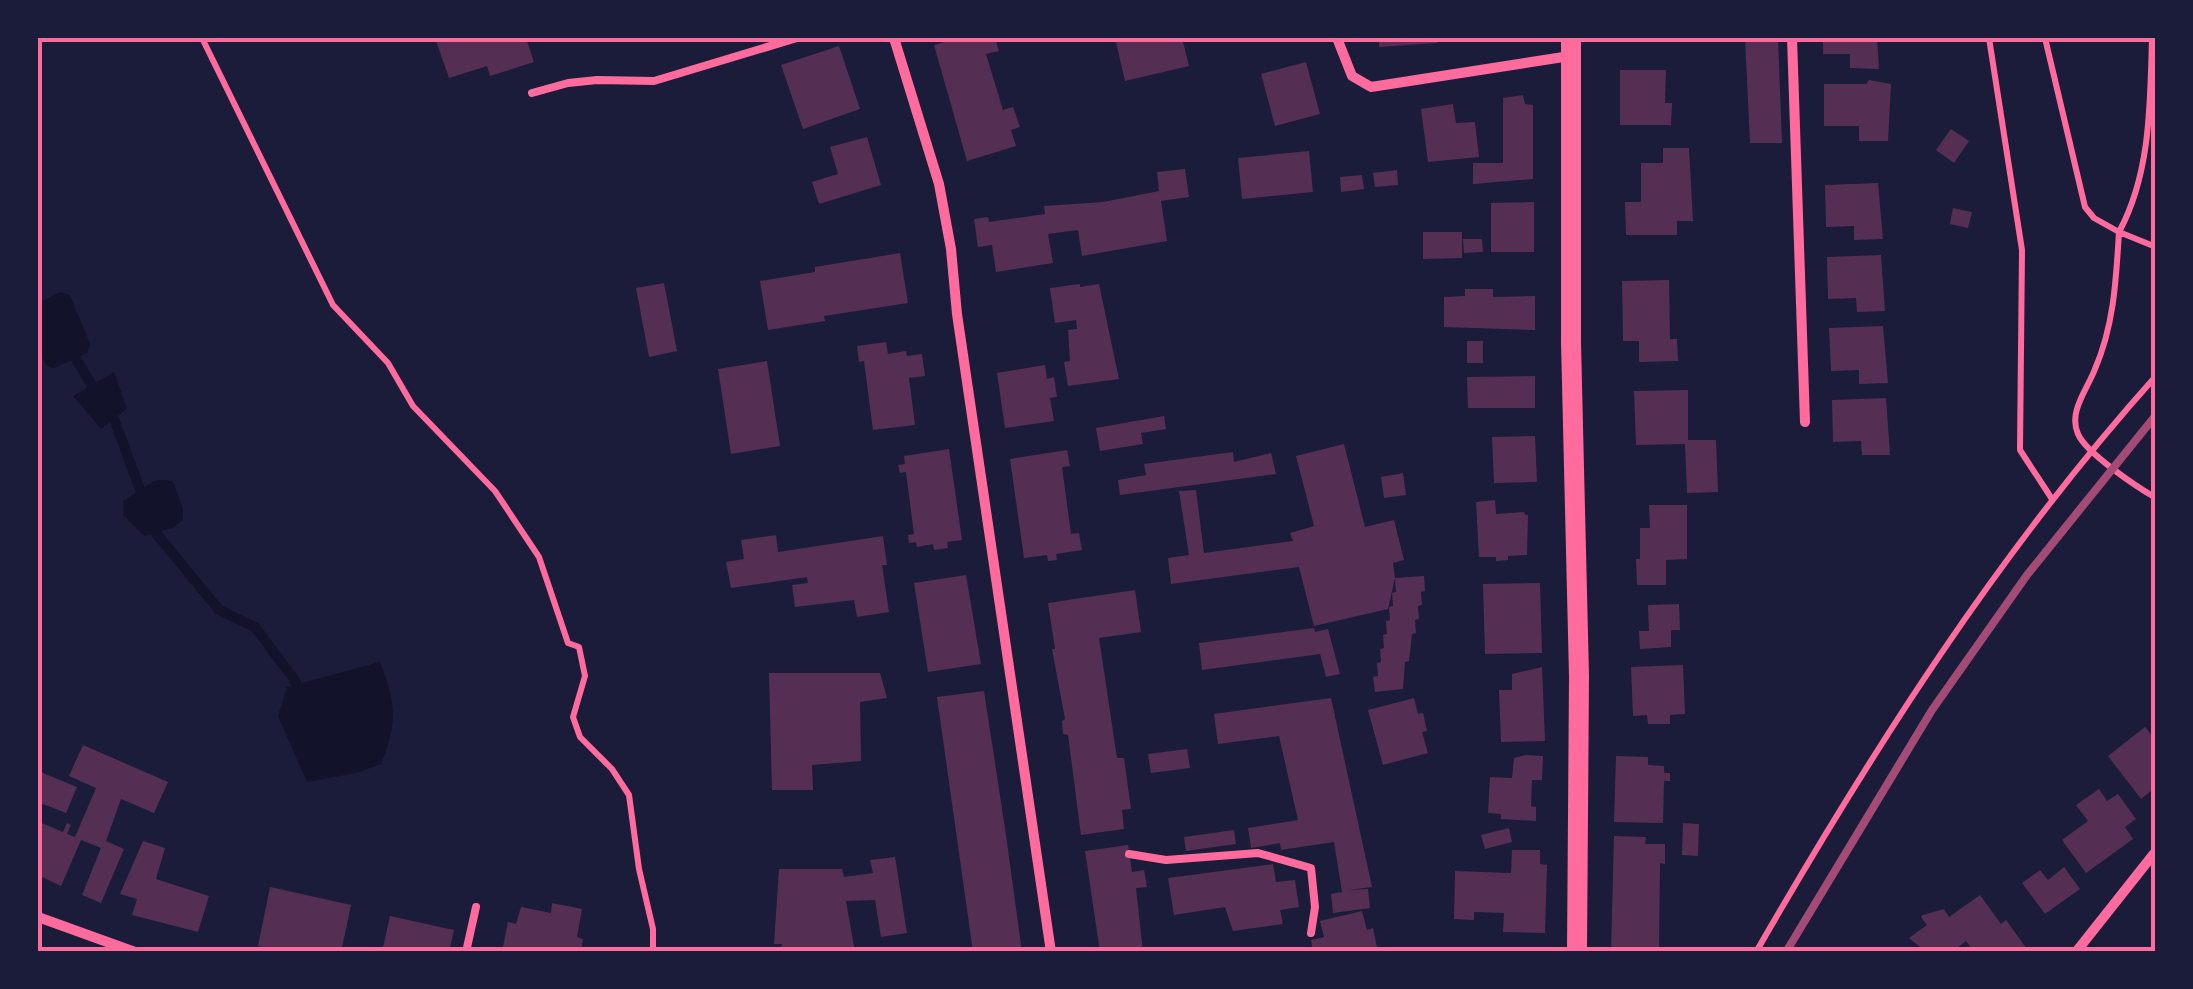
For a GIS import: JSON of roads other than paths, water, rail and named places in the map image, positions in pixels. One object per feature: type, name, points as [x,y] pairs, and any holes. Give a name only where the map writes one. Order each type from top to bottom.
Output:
[{"type":"main road","points":[[1570,47],[1571,342],[1579,676],[1576,952]]},
{"type":"street","points":[[894,38],[939,184],[951,249],[1051,952]]},
{"type":"street","points":[[1337,38],[1352,76],[1371,88],[1570,47]]},
{"type":"street","points":[[1792,38],[1805,422]]},
{"type":"street","points":[[2076,952],[2156,850]]},
{"type":"street","points":[[38,917],[135,952]]},
{"type":"lane","points":[[532,93],[597,80],[654,81],[798,38]]},
{"type":"lane","points":[[1129,854],[1166,860],[1258,853],[1312,868],[1315,908],[1311,932]]},
{"type":"lane","points":[[466,952],[476,907]]},
{"type":"waterway","points":[[69,348],[97,393]]},
{"type":"waterway","points":[[107,407],[145,503]]},
{"type":"waterway","points":[[152,523],[219,610],[255,627],[296,682]]},
{"type":"railway","points":[[1786,952],[1932,710],[2027,575],[2156,415]]}]
